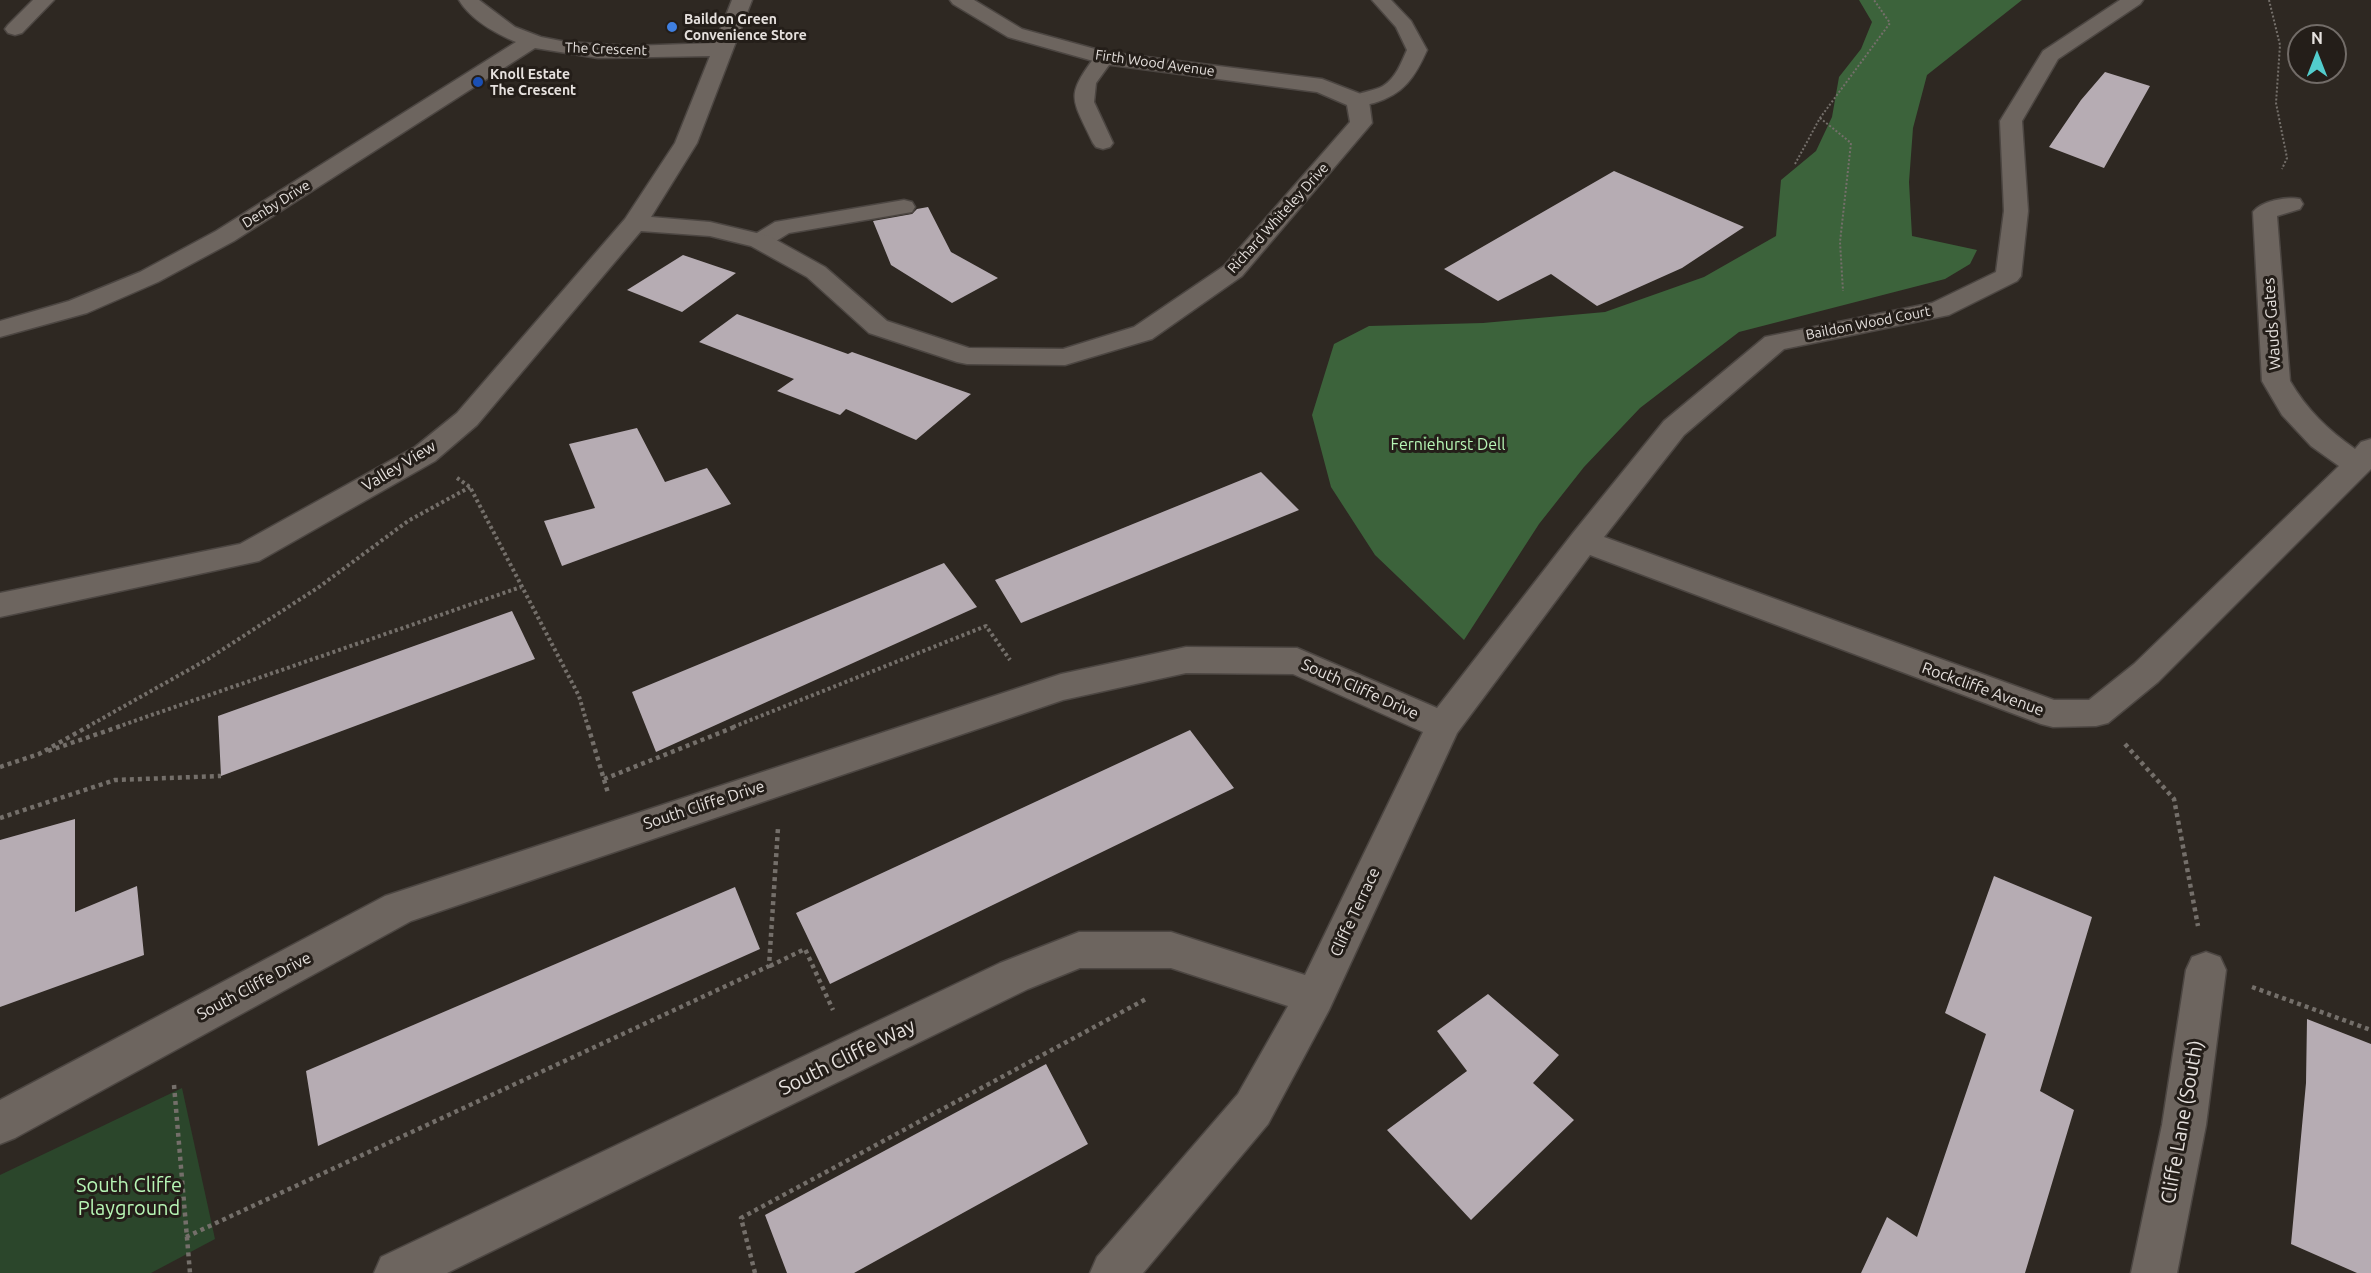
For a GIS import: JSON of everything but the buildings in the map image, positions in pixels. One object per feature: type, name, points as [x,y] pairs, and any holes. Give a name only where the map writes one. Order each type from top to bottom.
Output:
[{"type":"street","points":[[15,29],[44,0]]},
{"type":"street","name":"The Crescent","points":[[469,0],[492,22],[533,40],[562,48],[608,52],[722,49]]},
{"type":"street","name":"Valley View","points":[[0,605],[248,553],[425,454],[467,419],[635,223],[686,142],[742,0]]},
{"type":"street","name":"Firth Wood Avenue","points":[[960,0],[1014,33],[1104,58],[1322,86],[1358,101]]},
{"type":"street","name":"Baildon Wood Court","points":[[1584,541],[1674,428],[1775,343],[1940,309],[2008,276],[2016,211],[2011,121],[2050,55],[2133,0]]},
{"type":"street","name":"Denby Drive","points":[[0,329],[78,307],[149,277],[225,236],[533,40]]},
{"type":"street","name":"Richard Whiteley Drive","points":[[635,223],[710,229],[760,241],[816,272],[878,327],[967,356],[1065,357],[1143,333],[1233,271],[1361,123],[1358,101]]},
{"type":"street","points":[[2265,212],[2291,204]]},
{"type":"street","name":"Wauds Gates","points":[[2265,212],[2276,381],[2292,410],[2321,439],[2364,457]]},
{"type":"street","points":[[2096,713],[2146,673],[2364,457]]},
{"type":"street","name":"Rockcliffe Avenue","points":[[1584,541],[2053,714],[2096,713]]},
{"type":"street","name":"Cliffe Terrace","points":[[1113,1273],[1253,1108],[1315,997],[1443,726],[1584,541]]},
{"type":"street","name":"South Cliffe Drive","points":[[0,1123],[399,908],[620,832],[1061,687],[1186,660],[1297,661],[1443,726]]},
{"type":"street","name":"South Cliffe Way","points":[[397,1273],[1014,976],[1079,950],[1171,950],[1315,997]]},
{"type":"street","name":"Cliffe Lane (South)","points":[[2154,1273],[2184,1125],[2206,970]]},
{"type":"lane","points":[[1358,101],[1386,94],[1405,78],[1417,50],[1404,25],[1381,0]]},
{"type":"lane","points":[[1102,143],[1084,102],[1086,83],[1104,58]]},
{"type":"lane","points":[[760,241],[783,227],[904,207]]},
{"type":"path","points":[[1795,164],[1820,118],[1890,23],[1874,0]]},
{"type":"path","points":[[2265,212],[2287,158],[2276,103],[2280,45],[2269,0]]},
{"type":"path","points":[[1820,118],[1851,144],[1840,242],[1844,327]]},
{"type":"path","points":[[39,754],[208,659],[319,587],[408,521],[470,487],[579,696],[620,832]]},
{"type":"path","points":[[0,767],[521,587]]},
{"type":"path","points":[[604,779],[986,627],[1011,660],[1002,668]]},
{"type":"path","points":[[2096,713],[2174,799],[2206,970],[2371,1030]]},
{"type":"path","points":[[0,818],[115,780],[221,776]]},
{"type":"path","points":[[769,966],[781,780]]},
{"type":"path","points":[[186,1236],[805,949],[854,1053]]},
{"type":"path","points":[[755,1273],[741,1218],[1212,963]]},
{"type":"path","points":[[174,1086],[190,1273]]},
{"type":"green space","name":"Ferniehurst Dell","points":[[1859,0],[2022,0],[1927,75],[1913,128],[1909,182],[1912,236],[1977,250],[1970,264],[1945,279],[1739,332],[1640,408],[1584,467],[1539,524],[1464,640],[1375,555],[1331,487],[1312,415],[1334,344],[1369,326],[1483,323],[1605,312],[1704,277],[1776,236],[1781,180],[1816,151],[1832,117],[1839,77],[1861,49],[1872,22]]},
{"type":"green space","name":"South Cliffe Playground","points":[[182,1088],[215,1239],[151,1273],[0,1273],[0,1175]]},
{"type":"place","name":"Baildon Green Convenience Store","points":[[672,27]]},
{"type":"place","name":"Knoll Estate The Crescent","points":[[478,82]]}]
